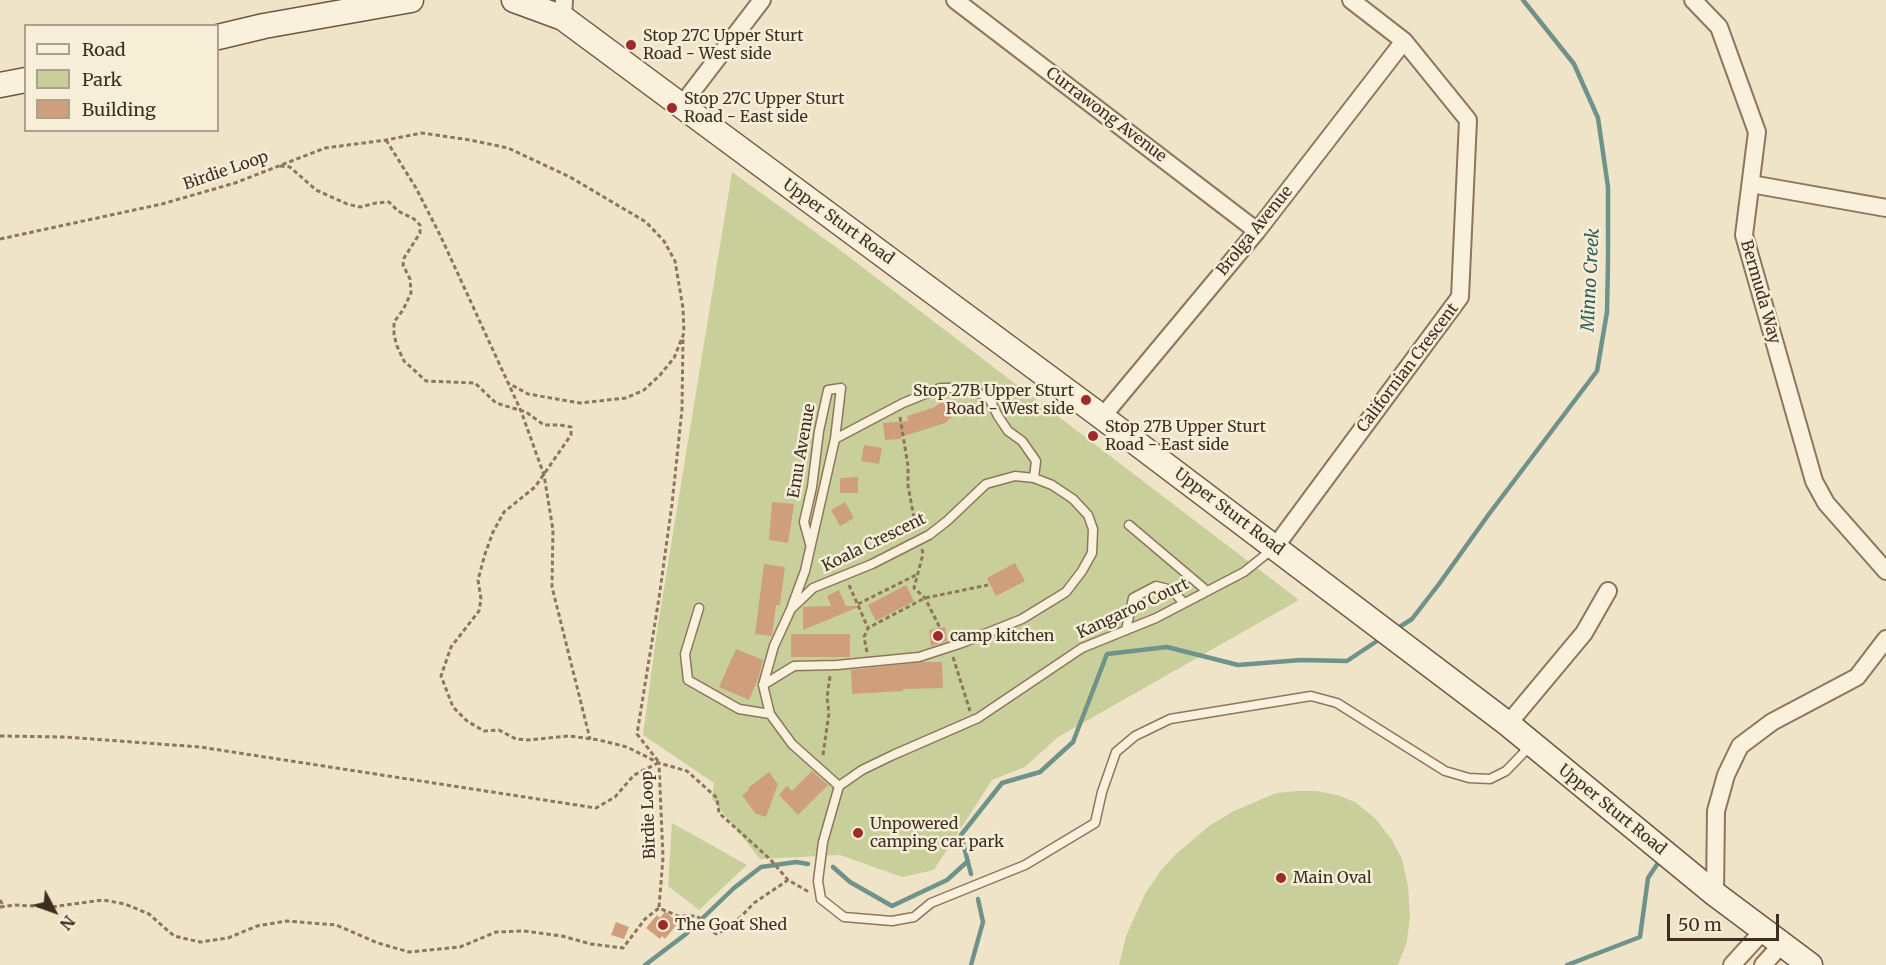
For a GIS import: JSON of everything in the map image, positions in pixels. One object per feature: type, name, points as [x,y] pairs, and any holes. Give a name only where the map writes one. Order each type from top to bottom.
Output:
[{"type":"main road","points":[[219,37],[264,26],[411,0]]},
{"type":"main road","name":"Upper Sturt Road","points":[[514,0],[564,9],[681,106],[1102,417],[1508,724],[1715,894],[1810,965]]},
{"type":"main road","points":[[0,85],[24,80]]},
{"type":"street","points":[[681,106],[762,0]]},
{"type":"street","name":"Currawong Avenue","points":[[955,0],[1257,231]]},
{"type":"street","name":"Californian Crescent","points":[[1275,547],[1460,297],[1468,120],[1404,42],[1351,0]]},
{"type":"street","name":"Bermuda Way","points":[[1693,0],[1719,27],[1756,132],[1744,235],[1814,481],[1826,502],[1886,571]]},
{"type":"street","name":"Brolga Avenue","points":[[1102,417],[1257,231],[1404,42]]},
{"type":"street","points":[[1751,184],[1886,208]]},
{"type":"street","points":[[1508,724],[1584,633],[1608,591]]},
{"type":"street","points":[[1715,894],[1716,811],[1726,775],[1740,746],[1772,722],[1857,677],[1886,639]]},
{"type":"street","points":[[1732,965],[1773,937]]},
{"type":"street","points":[[1763,965],[1773,937]]},
{"type":"lane","name":"Emu Avenue","points":[[791,609],[805,571],[835,440],[841,388],[828,390],[819,431],[812,487],[804,522],[810,544]]},
{"type":"lane","points":[[835,440],[897,406],[940,388],[968,388],[989,398],[1008,431],[1022,441],[1036,461],[1034,478]]},
{"type":"lane","name":"Koala Crescent","points":[[1016,476],[1034,478],[1052,485],[1073,499],[1088,514],[1093,529],[1092,553],[1082,571],[1066,592],[1022,619],[919,657],[794,666],[763,685],[774,646],[791,609],[813,588],[929,535],[986,484],[1016,476]]},
{"type":"lane","points":[[1129,525],[1207,591]]},
{"type":"lane","name":"Kangaroo Court","points":[[839,786],[862,770],[973,720],[1082,648],[1156,618],[1244,572],[1275,547]]},
{"type":"lane","points":[[1126,630],[1133,598],[1156,586],[1172,590],[1184,603]]},
{"type":"lane","points":[[699,608],[685,654],[688,680],[739,709],[770,714]]},
{"type":"lane","points":[[763,685],[770,714],[792,744],[839,786],[823,842],[818,881],[821,899],[843,918],[892,921],[914,917],[931,903],[1025,864],[1095,823],[1102,792],[1116,752],[1135,736],[1170,719],[1311,696],[1337,703],[1445,771],[1469,778],[1490,779],[1506,771],[1532,744]]},
{"type":"path","points":[[280,166],[325,148],[422,133],[470,140],[508,148],[570,177],[646,222],[664,241],[675,261],[684,308],[682,409],[659,598],[637,734],[659,763],[687,771],[717,798],[719,813],[770,859],[788,879],[821,899]]},
{"type":"path","points":[[386,140],[416,188],[441,237],[508,382],[544,475],[553,530],[552,587],[590,739]]},
{"type":"path","name":"Birdie Loop","points":[[0,239],[162,204],[235,183],[280,166],[290,167],[316,190],[347,204],[360,207],[376,202],[389,202],[398,211],[414,219],[420,225],[420,233],[408,251],[403,265],[410,279],[411,293],[394,322],[397,346],[404,361],[426,381],[475,383],[496,404],[526,412],[544,424],[571,427],[571,435],[544,475],[535,487],[504,512],[493,532],[484,554],[478,580],[480,611],[452,647],[441,676],[453,707],[467,721],[484,731],[499,729],[516,739],[528,740],[569,736],[590,739],[627,747],[659,763],[663,858],[659,908]]},
{"type":"path","points":[[508,382],[528,394],[579,403],[626,398],[644,390],[660,375],[674,358],[684,333]]},
{"type":"path","points":[[897,406],[908,466],[908,486],[912,509],[923,554],[914,588],[925,598],[940,628]]},
{"type":"path","points":[[858,604],[918,574]]},
{"type":"path","points":[[844,575],[868,628]]},
{"type":"path","points":[[869,662],[864,638],[868,628],[925,598],[988,585]]},
{"type":"path","points":[[950,647],[973,720]]},
{"type":"path","points":[[820,769],[829,713],[827,698],[831,665]]},
{"type":"path","points":[[0,736],[65,737],[201,747],[596,808],[615,797],[634,775],[659,763]]},
{"type":"path","points":[[0,900],[2,907],[51,907],[103,900],[125,904],[149,914],[174,936],[200,942],[228,938],[257,926],[287,921],[336,925],[378,943],[409,952],[460,947],[496,932],[524,931],[623,948],[645,919],[659,908],[678,916],[697,916],[716,934],[731,927],[754,903],[788,879]]},
{"type":"green space","points":[[732,172],[836,247],[1299,600],[1058,737],[1025,767],[992,780],[934,870],[902,877],[840,855],[760,859],[712,799],[714,783],[643,735],[657,631]]},
{"type":"green space","name":"Main Oval","points":[[1317,791],[1355,802],[1375,818],[1392,840],[1402,859],[1408,886],[1410,916],[1407,942],[1398,965],[1119,965],[1126,936],[1145,894],[1161,870],[1176,854],[1209,826],[1234,811],[1276,793]]},
{"type":"green space","points":[[672,823],[747,865],[699,910],[668,886]]},
{"type":"building","points":[[943,400],[956,413],[945,423],[901,437],[901,439],[885,440],[883,423],[908,421],[907,416],[935,407]]},
{"type":"building","points":[[864,445],[882,448],[879,464],[861,461]]},
{"type":"building","points":[[858,477],[858,493],[840,493],[840,478]]},
{"type":"building","points":[[772,502],[794,504],[788,543],[769,540]]},
{"type":"building","points":[[845,502],[854,518],[840,526],[831,510]]},
{"type":"building","points":[[1015,563],[1025,581],[996,596],[987,578]]},
{"type":"building","points":[[764,564],[785,567],[780,605],[776,605],[772,636],[755,634]]},
{"type":"building","points":[[906,585],[914,601],[876,621],[868,605]]},
{"type":"building","points":[[839,590],[846,606],[861,606],[803,630],[803,607],[831,606],[827,596]]},
{"type":"building","name":"camp kitchen","points":[[945,627],[947,641],[931,646],[929,630]]},
{"type":"building","points":[[791,634],[850,634],[850,657],[791,657]]},
{"type":"building","points":[[736,649],[763,660],[749,700],[719,687]]},
{"type":"building","points":[[942,662],[943,688],[852,694],[851,670]]},
{"type":"building","points":[[812,771],[828,785],[798,815],[779,795],[787,786],[792,791]]},
{"type":"building","points":[[769,772],[778,784],[766,817],[755,813],[742,795]]},
{"type":"building","name":"The Goat Shed","points":[[665,911],[678,923],[665,939],[662,936],[660,939],[646,928],[657,915],[660,918]]},
{"type":"building","points":[[616,922],[629,927],[624,939],[611,935]]},
{"type":"waterway","name":"Minno Creek","points":[[1401,626],[1412,619],[1439,584],[1597,371],[1607,312],[1608,262],[1608,187],[1598,118],[1574,64],[1523,0]]},
{"type":"waterway","name":"Minno Creek","points":[[971,874],[961,835],[1002,783],[1040,772],[1073,742],[1107,654],[1167,647],[1238,665],[1301,660],[1347,661],[1377,641]]},
{"type":"waterway","points":[[833,867],[850,882],[892,906],[947,880],[968,861]]},
{"type":"waterway","points":[[645,965],[686,934],[734,888],[761,867],[796,862],[808,864]]},
{"type":"waterway","points":[[1567,965],[1640,937],[1648,878],[1658,863]]},
{"type":"waterway","name":"Minno Creek","points":[[971,965],[983,922],[978,899]]},
{"type":"place","name":"Stop 27C Upper Sturt Road - West side","points":[[631,45]]},
{"type":"place","name":"Stop 27C Upper Sturt Road - East side","points":[[672,108]]},
{"type":"place","name":"Stop 27B Upper Sturt Road - West side","points":[[1086,400]]},
{"type":"place","name":"Stop 27B Upper Sturt Road - East side","points":[[1093,436]]},
{"type":"place","name":"camp kitchen","points":[[938,636]]},
{"type":"place","name":"Unpowered camping car park","points":[[858,833]]},
{"type":"place","name":"Main Oval","points":[[1281,878]]},
{"type":"place","name":"The Goat Shed","points":[[663,925]]}]
